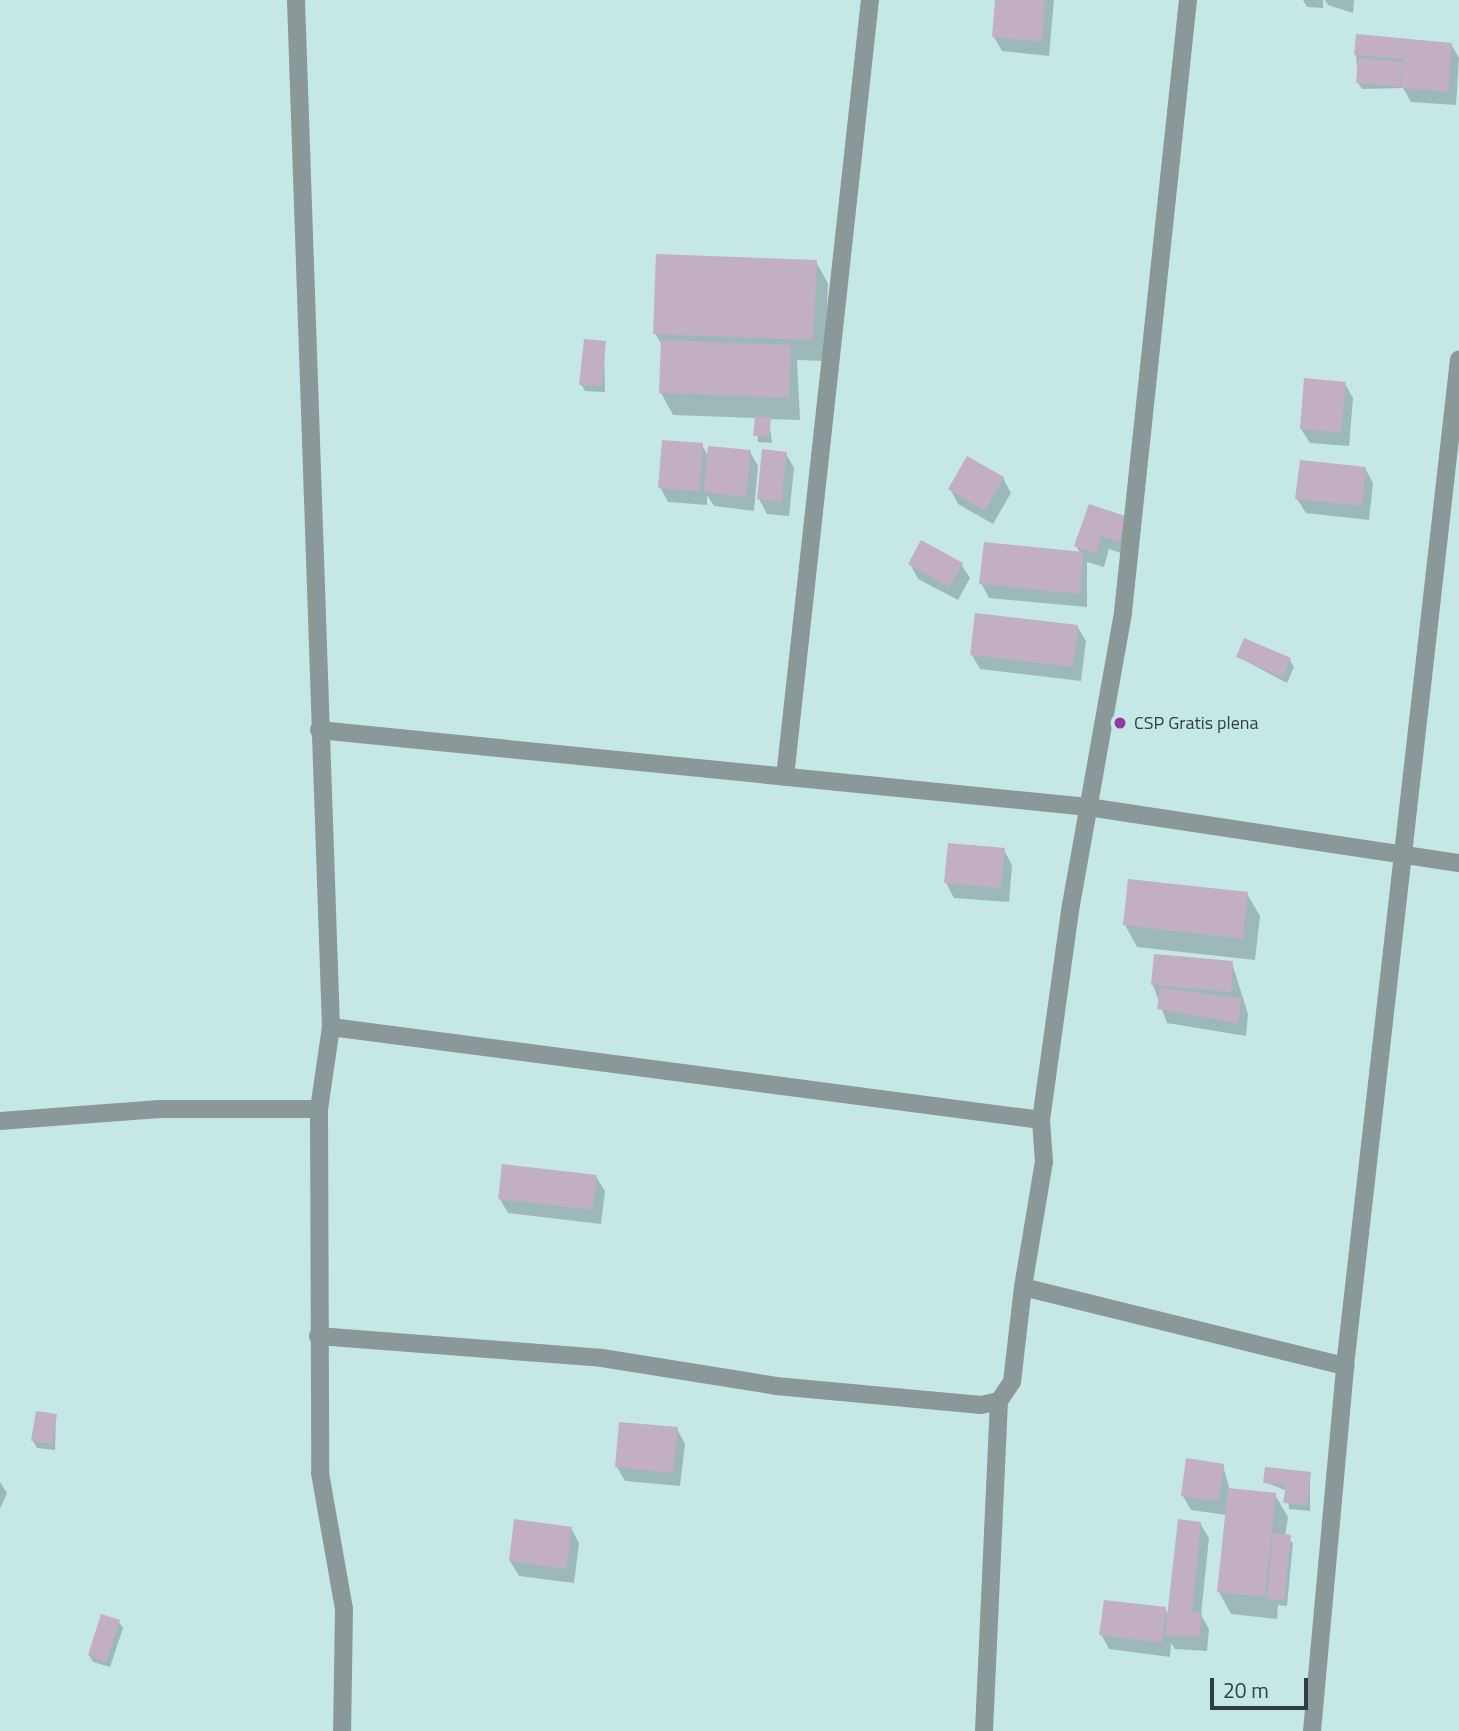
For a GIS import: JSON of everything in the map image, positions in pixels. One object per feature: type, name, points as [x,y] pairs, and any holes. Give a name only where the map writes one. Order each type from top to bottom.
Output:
[{"type":"street","points":[[296,0],[331,1027],[319,1109],[320,1473],[344,1609],[342,1731]]},
{"type":"street","points":[[785,777],[870,0]]},
{"type":"street","points":[[985,1731],[999,1401],[1012,1382],[1023,1287],[1044,1163],[1041,1120],[1088,807],[1123,612],[1188,0]]},
{"type":"street","points":[[1312,1731],[1345,1366],[1459,359]]},
{"type":"street","points":[[319,730],[1088,807],[1459,863]]},
{"type":"street","points":[[331,1027],[1041,1120]]},
{"type":"street","points":[[0,1121],[160,1109],[319,1109]]},
{"type":"street","points":[[1023,1287],[1345,1366]]},
{"type":"street","points":[[318,1336],[602,1357],[776,1386],[981,1405],[999,1401]]},
{"type":"building","points":[[995,0],[1045,0],[1042,42],[992,37]]},
{"type":"building","points":[[1356,34],[1452,43],[1448,92],[1401,88],[1403,59],[1354,55]]},
{"type":"building","points":[[1358,58],[1402,62],[1400,87],[1356,83]]},
{"type":"building","points":[[656,254],[817,260],[813,340],[653,334]]},
{"type":"building","points":[[584,339],[606,341],[602,386],[579,385]]},
{"type":"building","points":[[661,340],[791,345],[789,398],[659,393]]},
{"type":"building","points":[[1304,378],[1346,382],[1341,432],[1300,429]]},
{"type":"building","points":[[755,416],[771,418],[769,437],[753,436]]},
{"type":"building","points":[[662,440],[703,443],[699,491],[658,488]]},
{"type":"building","points":[[708,446],[751,450],[746,497],[704,492]]},
{"type":"building","points":[[762,449],[787,452],[781,502],[757,499]]},
{"type":"building","points":[[967,456],[1004,477],[985,511],[948,489]]},
{"type":"building","points":[[1300,460],[1366,467],[1362,506],[1295,499]]},
{"type":"building","points":[[1089,504],[1128,517],[1119,542],[1101,536],[1096,554],[1074,546]]},
{"type":"building","points":[[921,540],[963,563],[949,587],[908,564]]},
{"type":"building","points":[[984,542],[1083,552],[1080,594],[979,584]]},
{"type":"building","points":[[975,613],[1078,625],[1073,667],[970,655]]},
{"type":"building","points":[[1244,638],[1291,658],[1283,677],[1236,657]]},
{"type":"building","points":[[948,843],[1005,848],[1001,888],[944,883]]},
{"type":"building","points":[[1128,879],[1248,892],[1243,939],[1123,925]]},
{"type":"building","points":[[1154,954],[1233,961],[1231,992],[1151,985]]},
{"type":"building","points":[[1160,988],[1241,998],[1238,1023],[1157,1009]]},
{"type":"building","points":[[502,1164],[597,1175],[593,1210],[498,1199]]},
{"type":"building","points":[[36,1411],[57,1414],[52,1444],[31,1441]]},
{"type":"building","points":[[619,1422],[678,1427],[673,1473],[615,1467]]},
{"type":"building","points":[[1186,1458],[1224,1464],[1219,1501],[1181,1496]]},
{"type":"building","points":[[1265,1467],[1311,1472],[1307,1505],[1283,1503],[1286,1485],[1263,1483]]},
{"type":"building","points":[[1228,1488],[1276,1493],[1265,1597],[1217,1592]]},
{"type":"building","points":[[514,1519],[572,1527],[566,1569],[509,1561]]},
{"type":"building","points":[[1178,1519],[1201,1522],[1192,1612],[1202,1613],[1199,1637],[1165,1635]]},
{"type":"building","points":[[1273,1533],[1291,1535],[1284,1600],[1267,1599]]},
{"type":"building","points":[[1104,1600],[1166,1607],[1162,1643],[1099,1635]]},
{"type":"building","points":[[101,1614],[120,1620],[106,1662],[88,1655]]},
{"type":"place","name":"CSP Gratis plena","points":[[1120,723]]}]
